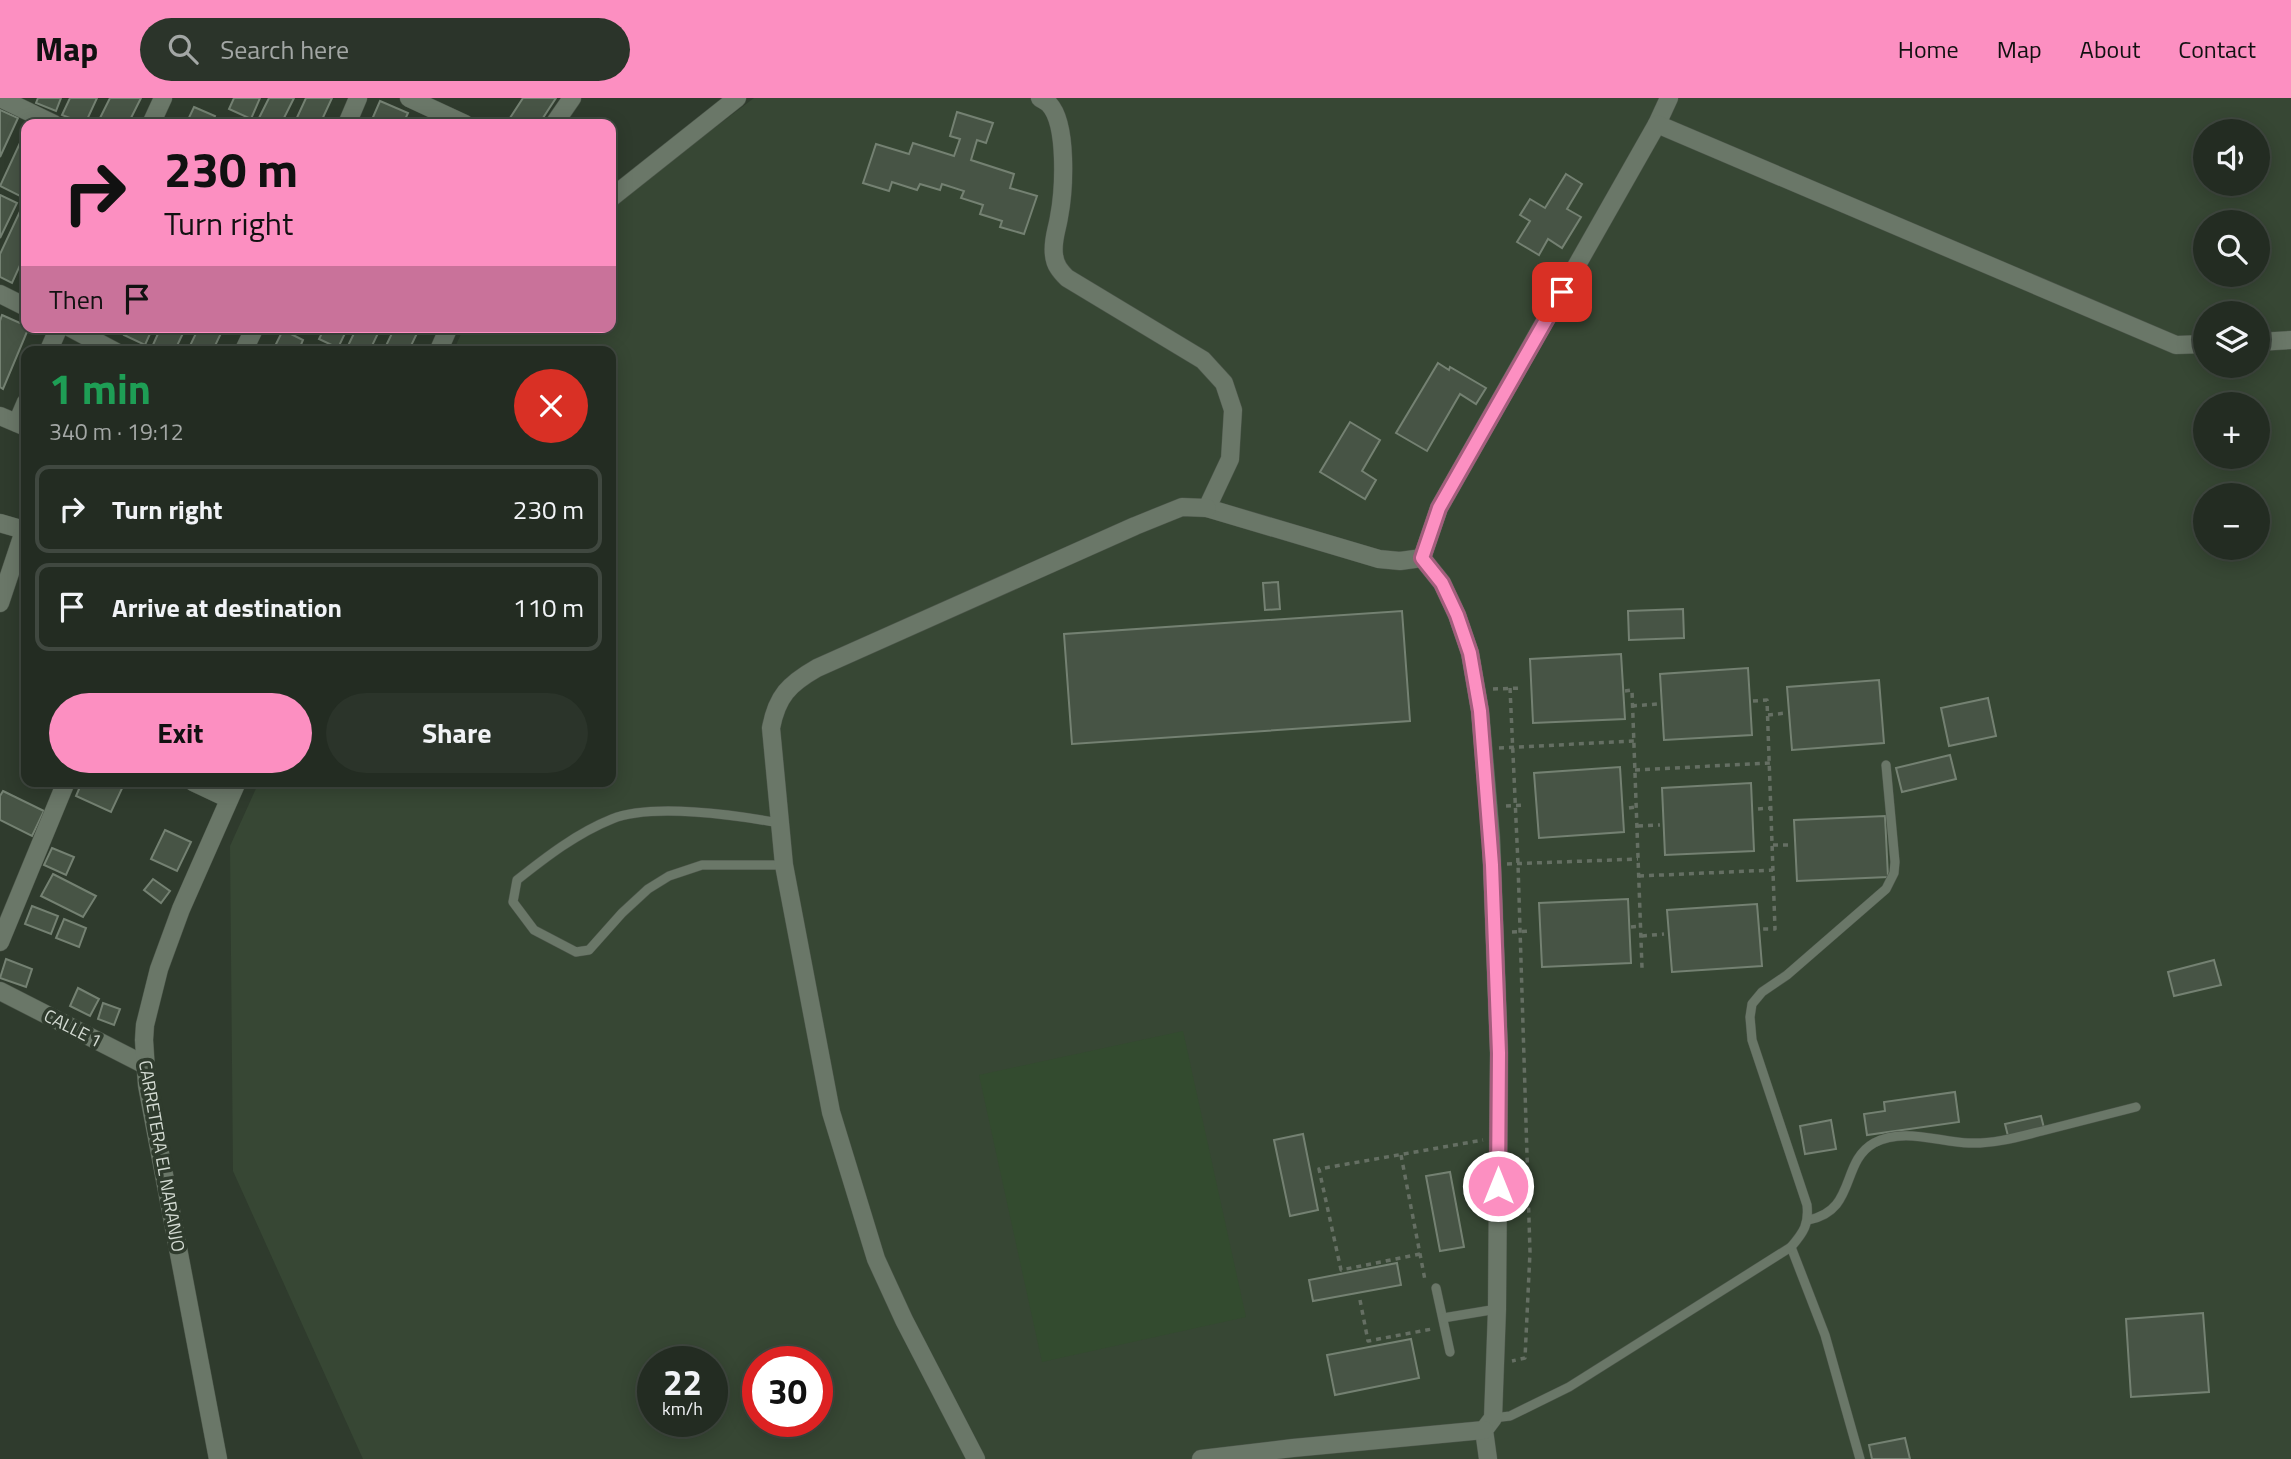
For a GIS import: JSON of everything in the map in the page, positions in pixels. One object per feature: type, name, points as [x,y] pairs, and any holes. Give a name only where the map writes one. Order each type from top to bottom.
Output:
[{"type":"street","points":[[0,98],[44,119]]},
{"type":"street","points":[[153,119],[163,98]]},
{"type":"street","points":[[349,119],[358,98]]},
{"type":"street","points":[[409,98],[445,107],[459,119]]},
{"type":"street","points":[[557,119],[572,98]]},
{"type":"street","points":[[616,192],[737,98]]},
{"type":"street","points":[[1040,98],[1049,104],[1055,116],[1062,154],[1063,192],[1053,241],[1058,268],[1067,278],[1203,360],[1224,383],[1233,410],[1230,459],[1207,508]]},
{"type":"street","points":[[1422,558],[1439,508],[1657,124],[1669,98]]},
{"type":"street","points":[[1657,124],[2176,345],[2193,344]]},
{"type":"street","points":[[0,294],[21,304]]},
{"type":"street","points":[[80,333],[105,346]]},
{"type":"street","points":[[2270,341],[2291,340]]},
{"type":"street","points":[[976,1459],[904,1320],[872,1246],[831,1112],[779,823],[771,728],[775,709],[785,692],[800,678],[817,668],[1135,526],[1182,508],[1207,508],[1314,542],[1379,559],[1399,561],[1422,558]]},
{"type":"street","points":[[0,523],[21,527]]},
{"type":"street","points":[[0,603],[21,540]]},
{"type":"street","points":[[1422,558],[1442,583],[1470,653],[1484,749],[1492,865],[1499,1053],[1496,1364],[1488,1459]]},
{"type":"street","points":[[0,942],[64,787]]},
{"type":"street","points":[[204,787],[229,799]]},
{"type":"street","name":"CARRETERA EL NARANJO","points":[[218,1459],[145,1065],[145,1025],[159,969],[181,909],[235,787]]},
{"type":"street","name":"CALLE 1","points":[[0,991],[145,1065]]},
{"type":"street","points":[[1201,1459],[1489,1424]]},
{"type":"lane","points":[[1489,1424],[1569,1387],[1791,1247],[1805,1231],[1808,1220],[1807,1205],[1752,1040],[1752,1004],[1762,992],[1787,975],[1886,889],[1892,880],[1895,862],[1886,765]]},
{"type":"lane","points":[[779,823],[748,817],[673,812],[614,818],[578,836],[517,880],[513,890],[513,902],[534,930],[576,952],[589,950],[622,912],[648,889],[669,876],[702,865],[785,865]]},
{"type":"lane","points":[[1808,1220],[1823,1217],[1832,1211],[1859,1158],[1872,1144],[1889,1137],[1919,1137],[1968,1143],[1996,1142],[2136,1107]]},
{"type":"lane","points":[[1791,1247],[1825,1335],[1860,1459]]},
{"type":"lane","points":[[1436,1288],[1450,1352]]},
{"type":"lane","points":[[1443,1323],[1497,1309]]},
{"type":"path","points":[[1496,1364],[1525,1358],[1530,1252],[1510,688]]},
{"type":"path","points":[[1477,690],[1523,688]]},
{"type":"path","points":[[1625,691],[1632,690],[1642,968]]},
{"type":"path","points":[[1753,701],[1768,700],[1776,929],[1763,929]]},
{"type":"path","points":[[1632,706],[1657,704]]},
{"type":"path","points":[[1768,715],[1786,713]]},
{"type":"path","points":[[1484,749],[1634,741]]},
{"type":"path","points":[[1635,770],[1770,764]]},
{"type":"path","points":[[1629,808],[1636,807]]},
{"type":"path","points":[[1758,809],[1771,808]]},
{"type":"path","points":[[1637,826],[1660,825]]},
{"type":"path","points":[[1773,845],[1791,845]]},
{"type":"path","points":[[1492,865],[1638,859]]},
{"type":"path","points":[[1639,876],[1773,870]]},
{"type":"path","points":[[1631,927],[1641,926]]},
{"type":"path","points":[[1641,936],[1664,934]]},
{"type":"path","points":[[1420,1254],[1341,1270],[1318,1169],[1498,1137]]},
{"type":"path","points":[[1401,1155],[1427,1290],[1436,1288]]},
{"type":"path","points":[[1360,1300],[1368,1341],[1443,1323]]},
{"type":"shaded area","points":[[754,98],[2291,98],[2291,1459],[363,1459],[233,1171],[230,846],[257,787],[616,787],[616,346],[456,346],[461,333],[616,333],[616,202]]},
{"type":"shaded area","points":[[1183,1031],[1246,1317],[1042,1362],[979,1075]]},
{"type":"building","points":[[38,98],[61,98],[56,111],[36,103]]},
{"type":"building","points":[[70,98],[97,98],[87,119],[72,119],[62,115]]},
{"type":"building","points":[[110,98],[141,98],[130,119],[100,119]]},
{"type":"building","points":[[234,98],[260,98],[251,119],[229,109]]},
{"type":"building","points":[[269,98],[294,98],[284,119],[258,119]]},
{"type":"building","points":[[306,98],[332,98],[322,119],[296,119]]},
{"type":"building","points":[[523,98],[556,98],[542,119],[510,118]]},
{"type":"building","points":[[380,101],[408,113],[405,119],[372,119]]},
{"type":"building","points":[[194,107],[215,116],[214,119],[188,119]]},
{"type":"building","points":[[0,110],[18,118],[0,157]]},
{"type":"building","points":[[957,112],[993,123],[986,143],[977,140],[971,160],[1014,174],[1010,188],[1037,196],[1024,234],[1000,227],[1002,221],[980,214],[983,205],[961,198],[964,191],[942,184],[940,190],[920,184],[917,190],[892,182],[889,191],[863,183],[876,144],[909,154],[913,143],[954,156],[960,139],[950,136]]},
{"type":"building","points":[[21,141],[20,196],[0,186]]},
{"type":"building","points":[[1566,174],[1582,184],[1567,209],[1581,217],[1562,248],[1548,239],[1539,255],[1517,242],[1530,221],[1520,215],[1530,199],[1545,208]]},
{"type":"building","points":[[0,195],[17,203],[0,238]]},
{"type":"building","points":[[21,209],[21,263],[12,283],[0,277],[0,254]]},
{"type":"building","points":[[2,315],[21,323],[21,333],[26,333],[3,389],[0,387]]},
{"type":"building","points":[[125,333],[150,333],[145,345],[124,335]]},
{"type":"building","points":[[158,333],[183,333],[177,346],[152,346]]},
{"type":"building","points":[[196,333],[221,333],[215,346],[190,346]]},
{"type":"building","points":[[282,333],[289,333],[303,340],[300,346],[275,346]]},
{"type":"building","points":[[322,333],[345,333],[339,346],[319,339]]},
{"type":"building","points":[[354,333],[378,333],[372,346],[348,346]]},
{"type":"building","points":[[392,333],[417,333],[411,346],[386,346]]},
{"type":"building","points":[[1438,363],[1486,388],[1476,404],[1460,394],[1427,451],[1396,433]]},
{"type":"building","points":[[1350,422],[1380,440],[1362,471],[1376,480],[1365,499],[1320,472]]},
{"type":"building","points":[[1278,582],[1280,609],[1265,610],[1263,583]]},
{"type":"building","points":[[1683,609],[1684,638],[1629,640],[1628,611]]},
{"type":"building","points":[[1402,611],[1410,721],[1072,744],[1064,634]]},
{"type":"building","points":[[1621,654],[1625,719],[1533,723],[1530,659]]},
{"type":"building","points":[[1748,668],[1752,735],[1664,740],[1660,674]]},
{"type":"building","points":[[1879,680],[1884,743],[1792,750],[1787,687]]},
{"type":"building","points":[[1988,698],[1996,736],[1949,746],[1941,708]]},
{"type":"building","points":[[1950,755],[1956,779],[1902,792],[1896,768]]},
{"type":"building","points":[[1620,767],[1624,832],[1539,838],[1534,773]]},
{"type":"building","points":[[1751,783],[1754,851],[1665,855],[1662,788]]},
{"type":"building","points":[[80,787],[123,787],[111,812],[76,796]]},
{"type":"building","points":[[3,791],[44,811],[32,836],[0,820],[0,796]]},
{"type":"building","points":[[1885,816],[1888,877],[1797,881],[1794,820]]},
{"type":"building","points":[[165,830],[191,842],[177,871],[151,859]]},
{"type":"building","points":[[52,848],[74,857],[66,875],[44,865]]},
{"type":"building","points":[[53,874],[96,896],[83,917],[41,896]]},
{"type":"building","points":[[153,879],[170,891],[161,903],[144,890]]},
{"type":"building","points":[[1628,899],[1631,963],[1542,967],[1539,903]]},
{"type":"building","points":[[1757,904],[1762,966],[1672,972],[1667,910]]},
{"type":"building","points":[[32,906],[58,916],[51,934],[25,924]]},
{"type":"building","points":[[64,919],[86,928],[79,947],[56,938]]},
{"type":"building","points":[[6,959],[32,969],[26,987],[0,978]]},
{"type":"building","points":[[2214,960],[2221,985],[2174,996],[2168,972]]},
{"type":"building","points":[[78,988],[99,999],[90,1016],[70,1006]]},
{"type":"building","points":[[103,1003],[120,1009],[114,1025],[98,1019]]},
{"type":"building","points":[[1955,1092],[1959,1122],[1867,1135],[1864,1114],[1885,1111],[1884,1102]]},
{"type":"building","points":[[2041,1116],[2044,1128],[2008,1136],[2005,1124]]},
{"type":"building","points":[[1831,1120],[1836,1149],[1805,1154],[1800,1126]]},
{"type":"building","points":[[1303,1134],[1318,1210],[1290,1216],[1274,1140]]},
{"type":"building","points":[[1450,1172],[1464,1247],[1440,1251],[1426,1176]]},
{"type":"building","points":[[1397,1263],[1401,1285],[1313,1301],[1309,1280]]},
{"type":"building","points":[[2203,1313],[2209,1392],[2131,1397],[2126,1319]]},
{"type":"building","points":[[1411,1339],[1419,1378],[1335,1395],[1327,1355]]},
{"type":"building","points":[[1905,1438],[1910,1459],[1872,1459],[1869,1445]]},
{"type":"route","points":[[1498,1186],[1499,1053],[1491,838],[1480,711],[1470,653],[1457,615],[1442,583],[1422,558],[1439,508],[1562,292]]}]
